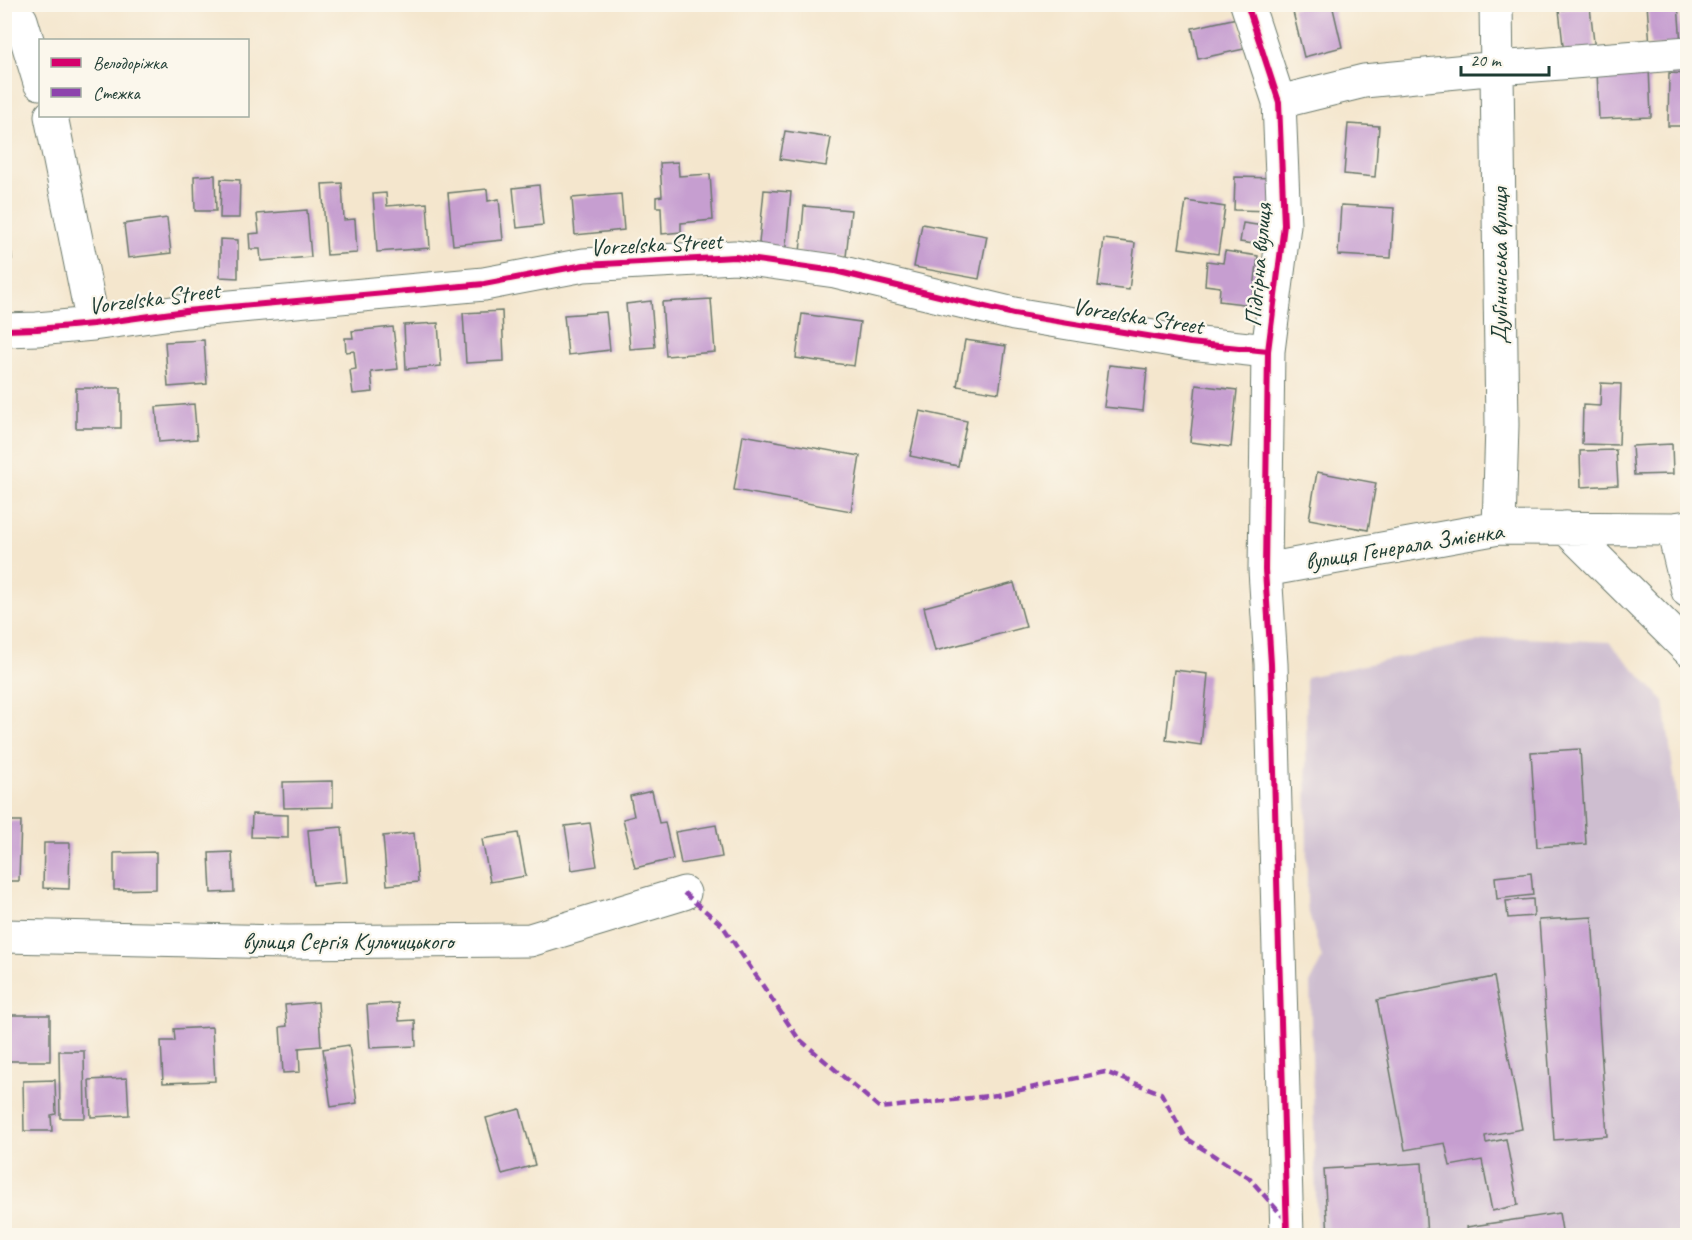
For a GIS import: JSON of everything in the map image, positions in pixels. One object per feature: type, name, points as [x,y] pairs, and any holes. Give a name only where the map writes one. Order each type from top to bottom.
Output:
[{"type":"street","name":"Підгірна вулиця","points":[[1247,4],[1279,102],[1284,225],[1268,351],[1266,570],[1271,664],[1287,1236]]},
{"type":"street","name":"Дубінинська вулиця","points":[[1496,4],[1502,425],[1499,528]]},
{"type":"street","points":[[21,20],[39,80]]},
{"type":"street","points":[[1279,102],[1364,81],[1688,53]]},
{"type":"street","points":[[51,117],[93,324]]},
{"type":"street","name":"Vorzelska Street","points":[[4,330],[93,324],[186,311],[484,284],[584,265],[735,257],[835,271],[1014,314],[1190,343],[1268,351]]},
{"type":"street","name":"вулиця Генерала Змієнка","points":[[1266,570],[1499,528],[1680,528]]},
{"type":"street","points":[[1566,528],[1688,649]]},
{"type":"street","points":[[1680,528],[1688,591]]},
{"type":"street","name":"вулиця Сергія Кульчицького","points":[[4,936],[288,942],[530,940],[684,893]]},
{"type":"shaded area","points":[[1501,637],[1609,642],[1664,701],[1688,885],[1687,1235],[1317,1235],[1310,983],[1322,959],[1307,906],[1306,677]]},
{"type":"building","points":[[1307,4],[1332,4],[1342,47],[1304,57],[1292,8]]},
{"type":"building","points":[[1647,4],[1678,4],[1681,44],[1650,46]]},
{"type":"building","points":[[1590,7],[1595,51],[1564,54],[1559,10]]},
{"type":"building","points":[[1237,18],[1244,49],[1198,59],[1192,28]]},
{"type":"building","points":[[1649,67],[1651,117],[1599,119],[1597,70]]},
{"type":"building","points":[[1669,73],[1688,74],[1688,126],[1668,126]]},
{"type":"building","points":[[1348,124],[1379,126],[1375,177],[1344,174]]},
{"type":"building","points":[[785,131],[831,138],[826,166],[780,159]]},
{"type":"building","points":[[678,162],[679,176],[710,174],[713,220],[681,223],[681,232],[662,234],[661,207],[656,207],[656,197],[662,196],[660,163]]},
{"type":"building","points":[[215,175],[216,211],[195,211],[194,176]]},
{"type":"building","points":[[1235,177],[1275,178],[1274,211],[1234,210]]},
{"type":"building","points":[[221,179],[240,180],[239,218],[220,218]]},
{"type":"building","points":[[342,183],[344,220],[355,219],[357,253],[327,255],[322,184]]},
{"type":"building","points":[[539,185],[543,225],[517,228],[513,188]]},
{"type":"building","points":[[487,189],[488,201],[499,199],[503,240],[453,245],[448,193]]},
{"type":"building","points":[[764,190],[791,192],[785,256],[758,254]]},
{"type":"building","points":[[386,193],[387,206],[427,203],[430,248],[377,252],[373,194]]},
{"type":"building","points":[[621,194],[624,230],[575,235],[572,198]]},
{"type":"building","points":[[1186,201],[1225,207],[1218,254],[1179,248]]},
{"type":"building","points":[[4,205],[7,205],[12,259],[4,260]]},
{"type":"building","points":[[1341,205],[1394,208],[1391,258],[1338,255]]},
{"type":"building","points":[[804,206],[851,210],[846,257],[800,253]]},
{"type":"building","points":[[307,210],[311,257],[261,261],[260,249],[250,249],[249,234],[259,233],[257,214]]},
{"type":"building","points":[[167,218],[171,253],[128,258],[124,224]]},
{"type":"building","points":[[1243,223],[1277,228],[1275,247],[1240,242]]},
{"type":"building","points":[[922,224],[987,236],[979,279],[914,267]]},
{"type":"building","points":[[220,239],[238,240],[238,278],[220,277]]},
{"type":"building","points":[[1104,239],[1135,243],[1129,290],[1098,286]]},
{"type":"building","points":[[1225,251],[1258,256],[1252,305],[1219,301],[1220,287],[1205,285],[1207,261],[1223,263]]},
{"type":"building","points":[[711,299],[715,352],[666,356],[662,302]]},
{"type":"building","points":[[651,301],[655,347],[630,349],[626,304]]},
{"type":"building","points":[[502,311],[504,361],[466,363],[463,313]]},
{"type":"building","points":[[606,312],[610,350],[568,355],[564,315]]},
{"type":"building","points":[[802,314],[860,322],[854,366],[796,358]]},
{"type":"building","points":[[438,323],[441,366],[406,369],[404,325]]},
{"type":"building","points":[[393,327],[398,369],[371,372],[373,392],[353,394],[350,370],[356,369],[354,351],[346,352],[345,338],[353,338],[352,331]]},
{"type":"building","points":[[204,340],[207,384],[168,387],[165,342]]},
{"type":"building","points":[[965,340],[1006,346],[999,393],[957,386]]},
{"type":"building","points":[[1109,365],[1147,369],[1143,411],[1104,407]]},
{"type":"building","points":[[1601,383],[1621,384],[1619,445],[1582,444],[1583,405],[1600,406]]},
{"type":"building","points":[[1196,385],[1237,390],[1231,447],[1190,442]]},
{"type":"building","points":[[76,388],[121,388],[121,428],[76,428]]},
{"type":"building","points":[[194,404],[197,439],[159,442],[156,407]]},
{"type":"building","points":[[920,411],[967,421],[958,466],[910,456]]},
{"type":"building","points":[[743,435],[860,456],[851,511],[734,490]]},
{"type":"building","points":[[1672,444],[1673,474],[1634,475],[1632,446]]},
{"type":"building","points":[[1616,450],[1618,485],[1581,487],[1580,451]]},
{"type":"building","points":[[1317,472],[1376,483],[1368,530],[1309,519]]},
{"type":"building","points":[[1014,583],[1026,627],[935,651],[924,607]]},
{"type":"building","points":[[1174,670],[1208,674],[1201,745],[1166,740]]},
{"type":"building","points":[[1580,749],[1586,844],[1537,847],[1531,752]]},
{"type":"building","points":[[333,781],[333,807],[284,808],[283,782]]},
{"type":"building","points":[[652,791],[659,823],[665,822],[673,859],[635,868],[623,819],[634,816],[630,796]]},
{"type":"building","points":[[252,814],[288,815],[288,838],[251,837]]},
{"type":"building","points":[[4,821],[21,821],[19,881],[4,881]]},
{"type":"building","points":[[590,823],[597,866],[572,870],[565,826]]},
{"type":"building","points":[[716,825],[722,857],[681,864],[675,832]]},
{"type":"building","points":[[342,827],[347,882],[313,885],[308,830]]},
{"type":"building","points":[[414,833],[418,882],[387,885],[383,836]]},
{"type":"building","points":[[518,833],[526,876],[490,882],[482,839]]},
{"type":"building","points":[[44,843],[70,843],[69,889],[43,888]]},
{"type":"building","points":[[156,852],[156,889],[114,890],[114,853]]},
{"type":"building","points":[[232,852],[234,892],[211,893],[209,853]]},
{"type":"building","points":[[1531,873],[1533,895],[1497,899],[1495,877]]},
{"type":"building","points":[[1533,899],[1534,916],[1508,918],[1506,901]]},
{"type":"building","points":[[1592,917],[1607,1136],[1554,1140],[1539,920]]},
{"type":"building","points":[[1494,977],[1522,1129],[1485,1136],[1486,1143],[1506,1139],[1518,1205],[1492,1211],[1482,1160],[1450,1166],[1445,1143],[1405,1150],[1377,1000]]},
{"type":"building","points":[[318,1002],[321,1046],[299,1048],[300,1072],[283,1073],[280,1027],[287,1026],[285,1005]]},
{"type":"building","points":[[398,1003],[399,1021],[415,1020],[416,1046],[370,1048],[367,1005]]},
{"type":"building","points":[[4,1015],[50,1015],[50,1061],[4,1061]]},
{"type":"building","points":[[212,1027],[215,1081],[163,1083],[161,1041],[175,1041],[174,1029]]},
{"type":"building","points":[[349,1045],[357,1103],[331,1107],[323,1049]]},
{"type":"building","points":[[59,1051],[84,1051],[85,1118],[60,1118]]},
{"type":"building","points":[[127,1078],[129,1115],[91,1117],[89,1080]]},
{"type":"building","points":[[55,1080],[56,1114],[51,1115],[52,1131],[24,1131],[23,1081]]},
{"type":"building","points":[[520,1109],[535,1165],[502,1174],[486,1118]]},
{"type":"building","points":[[1422,1163],[1427,1236],[1328,1236],[1324,1169]]},
{"type":"building","points":[[1559,1213],[1563,1236],[1468,1236],[1467,1227]]},
{"type":"marked path","points":[[684,893],[722,925],[798,1038],[880,1108],[997,1095],[1105,1072],[1161,1093],[1186,1138],[1249,1178],[1286,1220]]},
{"type":"cycle path","points":[[1247,4],[1279,102],[1284,225],[1268,351],[1265,570],[1271,664],[1287,1236]]},
{"type":"cycle path","points":[[4,330],[93,324],[186,311],[484,284],[584,265],[735,257],[835,271],[1014,314],[1190,343],[1268,351]]}]
